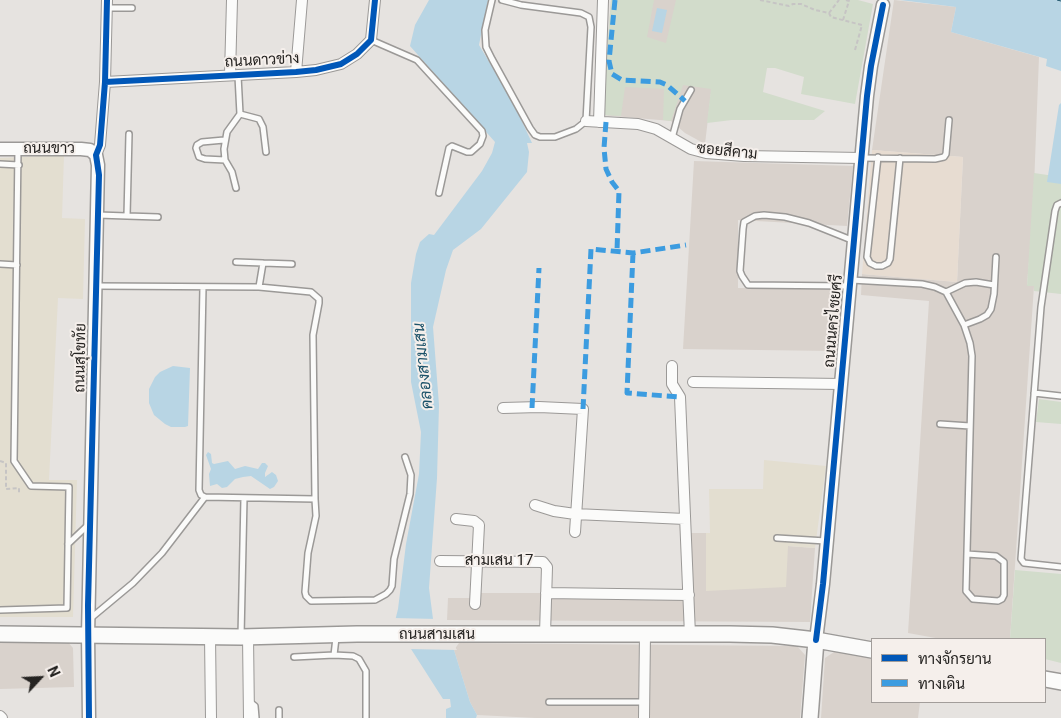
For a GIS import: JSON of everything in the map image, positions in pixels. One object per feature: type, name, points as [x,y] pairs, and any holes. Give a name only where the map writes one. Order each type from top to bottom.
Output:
[{"type":"main road","name":"ถนนสามเสน","points":[[0,634],[88,628],[210,636],[772,635],[816,640],[871,650]]},
{"type":"main road","name":"ถนนนครไชยศรี","points":[[810,718],[816,640]]},
{"type":"main road","points":[[1046,679],[1061,682]]},
{"type":"street","points":[[232,0],[234,75]]},
{"type":"street","points":[[296,72],[302,0]]},
{"type":"street","points":[[371,40],[375,0]]},
{"type":"street","points":[[599,122],[603,0]]},
{"type":"street","name":"ถนนสุโขทัย","points":[[89,718],[88,628],[99,175],[96,155],[100,145],[105,82],[107,4]]},
{"type":"street","name":"ถนนนครไชยศรี","points":[[816,640],[827,541],[861,158],[871,66],[883,5]]},
{"type":"street","name":"ถนนดาวข่าง","points":[[105,82],[316,70],[341,64],[357,54],[371,40]]},
{"type":"street","name":"ซอยสีคาม","points":[[586,121],[638,124],[656,129],[691,149],[706,153],[744,156],[861,158]]},
{"type":"street","name":"ถนนขาว","points":[[0,149],[81,149],[90,150],[96,155]]},
{"type":"street","points":[[672,366],[672,384],[680,396],[690,635]]},
{"type":"street","points":[[692,382],[841,384]]},
{"type":"street","points":[[503,408],[583,409],[574,532]]},
{"type":"street","points":[[535,505],[554,511],[575,514],[685,519]]},
{"type":"street","points":[[456,519],[474,521],[479,524],[475,604]]},
{"type":"street","name":"สามเสน 17","points":[[440,561],[543,562],[547,567],[545,634]]},
{"type":"street","points":[[546,593],[689,595]]},
{"type":"street","points":[[644,718],[645,634]]},
{"type":"street","points":[[210,636],[211,718]]},
{"type":"street","points":[[245,636],[249,718]]},
{"type":"lane","points":[[492,0],[485,30],[486,47],[536,135],[548,137],[564,135],[576,129],[586,121],[591,27],[589,17],[581,13],[502,0]]},
{"type":"lane","points":[[107,4],[132,8]]},
{"type":"lane","points":[[371,40],[417,60],[482,131],[483,136],[480,144],[471,152],[452,146],[449,148],[439,193]]},
{"type":"lane","points":[[234,75],[240,114],[230,126],[224,140],[225,160],[232,172],[236,188]]},
{"type":"lane","points":[[672,138],[680,109],[691,90]]},
{"type":"lane","points":[[240,114],[259,119],[263,127],[266,152]]},
{"type":"lane","points":[[861,158],[935,159],[944,157],[946,154],[949,120]]},
{"type":"lane","points":[[127,216],[129,134]]},
{"type":"lane","points":[[224,140],[202,142],[196,148],[199,157],[225,160]]},
{"type":"lane","points":[[0,610],[67,608],[69,487],[31,486],[14,461],[18,148]]},
{"type":"lane","points":[[878,157],[867,257],[870,263],[876,266],[882,266],[888,263],[890,259],[900,158]]},
{"type":"lane","points":[[0,164],[19,165]]},
{"type":"lane","points":[[1061,203],[1057,204],[1055,212],[1041,307],[1021,559],[1024,562],[1061,567]]},
{"type":"lane","points":[[98,215],[158,217]]},
{"type":"lane","points":[[854,241],[809,223],[785,217],[755,216],[744,222],[740,271],[748,285],[922,284],[946,292],[964,325],[972,356],[966,591],[968,596],[973,599],[988,601],[1002,599],[1004,595],[1004,562],[996,556],[967,554]]},
{"type":"lane","points":[[964,325],[987,315],[991,309],[994,301],[996,257]]},
{"type":"lane","points":[[236,262],[292,264]]},
{"type":"lane","points":[[259,287],[263,263]]},
{"type":"lane","points":[[0,264],[17,265]]},
{"type":"lane","points":[[946,292],[965,283],[994,284]]},
{"type":"lane","points":[[96,286],[259,287],[311,292],[319,299],[320,303],[314,335],[316,516],[308,553],[305,592],[311,601],[375,600],[386,594],[392,586],[394,559],[410,494],[411,475],[405,457]]},
{"type":"lane","points":[[204,287],[199,490],[201,495],[205,497],[315,499]]},
{"type":"lane","points":[[1034,393],[1061,396]]},
{"type":"lane","points":[[940,424],[970,426]]},
{"type":"lane","points":[[88,628],[162,553],[205,497]]},
{"type":"lane","points":[[244,498],[245,636]]},
{"type":"lane","points":[[68,544],[90,522]]},
{"type":"lane","points":[[777,538],[827,541]]},
{"type":"lane","points":[[334,655],[337,635]]},
{"type":"lane","points":[[294,657],[334,655],[353,656],[359,659],[366,671],[366,718]]},
{"type":"lane","points":[[249,702],[255,706],[256,718]]},
{"type":"lane","points":[[549,702],[644,702]]},
{"type":"lane","points":[[279,710],[280,718]]},
{"type":"path","points":[[760,0],[789,6],[801,4],[828,13],[831,17],[862,25],[855,50]]},
{"type":"path","points":[[779,0],[782,5]]},
{"type":"path","points":[[828,13],[839,0]]},
{"type":"path","points":[[843,20],[849,0],[846,0]]},
{"type":"path","points":[[0,461],[6,463],[6,489],[19,488],[19,494]]},
{"type":"shaded area","points":[[611,0],[722,0],[705,144],[685,133],[671,121],[602,115]]},
{"type":"shaded area","points":[[894,0],[956,7],[951,32],[1039,57],[1033,212],[1027,285],[1034,286],[1010,638],[936,638],[908,633],[929,301],[861,295],[862,274],[957,282],[963,157],[872,150]]},
{"type":"shaded area","points":[[872,150],[963,157],[957,282],[862,274]]},
{"type":"shaded area","points":[[64,155],[62,218],[85,219],[83,299],[58,298],[49,480],[77,480],[73,617],[0,617],[0,158]]},
{"type":"shaded area","points":[[694,161],[853,166],[847,226],[738,220],[738,288],[839,288],[834,351],[683,349]]},
{"type":"shaded area","points":[[764,460],[826,466],[815,548],[788,546],[786,587],[706,591],[706,533],[710,533],[709,489],[763,489]]},
{"type":"shaded area","points":[[688,533],[706,533],[706,591],[788,546],[815,548],[810,622],[447,620],[448,598],[473,598],[473,593],[691,593]]},
{"type":"shaded area","points":[[0,641],[67,641],[73,648],[74,687],[0,689]]},
{"type":"shaded area","points":[[459,643],[797,646],[805,655],[800,718],[536,718],[477,715],[470,702],[454,650]]},
{"type":"shaded area","points":[[837,650],[871,656],[871,703],[920,703],[918,718],[821,718],[825,658]]},
{"type":"green space","points":[[611,0],[654,0],[647,37],[666,43],[676,0],[858,0],[873,4],[855,104],[801,94],[804,77],[775,68],[767,68],[763,92],[825,111],[814,120],[732,120],[707,123],[711,89],[683,85],[671,121],[663,120],[664,89],[625,87],[621,116],[602,115]]},
{"type":"green space","points":[[1034,173],[1061,177],[1061,294],[1034,291],[1034,286],[1027,286]]},
{"type":"green space","points":[[1039,399],[1061,402],[1061,424],[1036,422]]},
{"type":"green space","points":[[1015,570],[1061,574],[1061,663],[1046,659],[1046,638],[1010,638]]},
{"type":"water","name":"คลองสามเสน","points":[[429,0],[488,0],[479,45],[512,100],[532,143],[527,143],[529,152],[527,172],[481,229],[453,250],[446,270],[433,327],[439,405],[437,478],[429,588],[433,619],[454,650],[470,702],[477,715],[476,718],[446,718],[446,709],[451,707],[450,699],[443,699],[395,621],[406,544],[419,474],[421,432],[411,382],[411,283],[416,254],[420,242],[429,234],[434,235],[482,171],[492,153],[495,142],[410,46],[415,25]]},
{"type":"water","points":[[900,0],[1061,0],[1061,71],[1046,66],[1047,59],[951,32],[956,7]]},
{"type":"water","points":[[657,8],[667,10],[662,33],[652,31]]},
{"type":"water","points":[[1061,103],[1061,184],[1047,182],[1059,105]]},
{"type":"water","points":[[173,366],[190,368],[188,426],[185,427],[171,427],[165,424],[154,415],[149,403],[149,389],[155,377],[160,372]]},
{"type":"water","points":[[208,452],[211,454],[212,463],[228,461],[235,469],[245,466],[258,469],[262,463],[265,463],[268,466],[265,477],[272,472],[276,475],[278,481],[270,489],[251,476],[235,479],[227,487],[222,488],[217,484],[210,486],[209,474],[211,469],[206,455]]},
{"type":"pier","points":[[393,618],[437,619],[457,650],[408,649],[393,623]]},
{"type":"ferry route","points":[[1057,0],[1061,1]]},
{"type":"marked path","points":[[615,0],[609,61],[612,74],[622,80],[660,82],[667,85],[685,101]]},
{"type":"marked path","points":[[606,122],[604,148],[606,169],[619,191],[617,251]]},
{"type":"marked path","points":[[583,409],[591,249],[633,253],[686,245]]},
{"type":"marked path","points":[[633,253],[627,393],[680,397]]},
{"type":"marked path","points":[[532,408],[539,268]]},
{"type":"cycle path","points":[[89,718],[88,605],[99,175],[96,155],[100,145],[105,82],[107,0]]},
{"type":"cycle path","points":[[105,82],[296,72],[316,70],[341,64],[357,54],[371,40],[375,0]]},
{"type":"cycle path","points":[[816,640],[823,584],[867,96],[883,5]]}]
